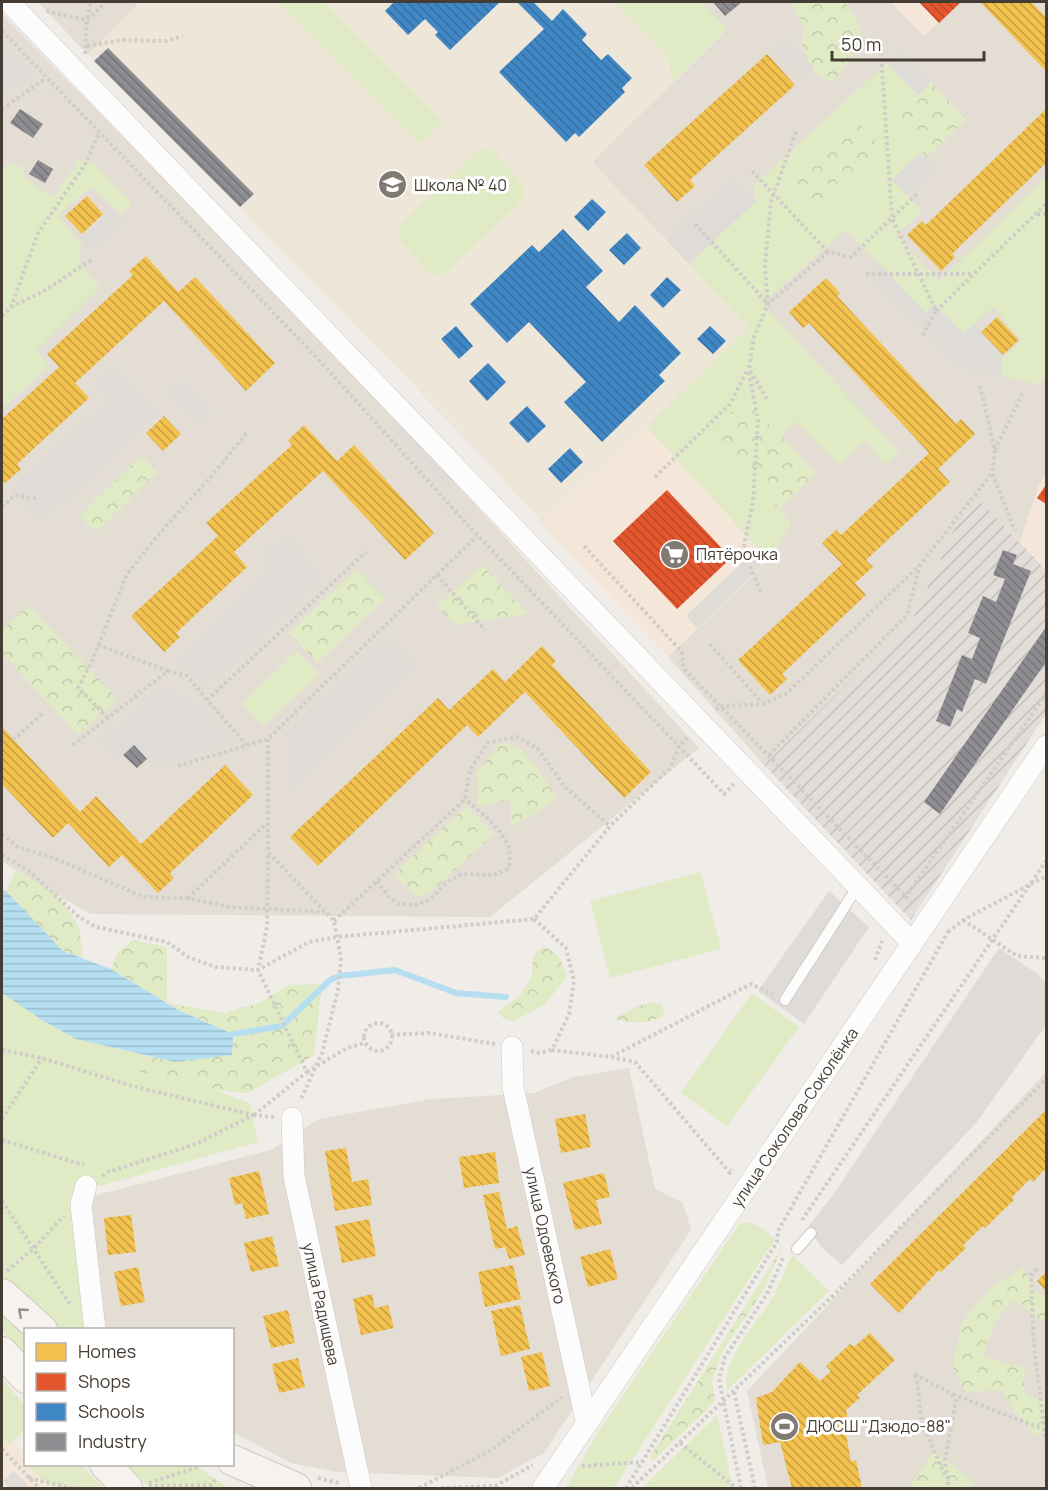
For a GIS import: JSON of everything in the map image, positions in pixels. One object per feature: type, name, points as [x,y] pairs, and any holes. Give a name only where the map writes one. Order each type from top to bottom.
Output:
[{"type":"main road","points":[[2,1294],[41,1328]]},
{"type":"main road","points":[[2,1353],[24,1376]]},
{"type":"main road","points":[[107,1466],[127,1488]]},
{"type":"main road","points":[[224,1470],[296,1488]]},
{"type":"street","points":[[9,2],[912,943]]},
{"type":"street","name":"улица Соколова-Соколёнка","points":[[543,1488],[1047,746]]},
{"type":"street","name":"улица Одоевского","points":[[512,1047],[513,1087],[587,1424]]},
{"type":"street","name":"улица Радищева","points":[[292,1118],[294,1176],[361,1488]]},
{"type":"street","points":[[88,1181],[95,1328]]},
{"type":"lane","points":[[785,1000],[858,886]]},
{"type":"lane","points":[[797,1249],[811,1233]]},
{"type":"path","points":[[81,77],[87,46],[87,20],[91,2]]},
{"type":"path","points":[[87,20],[106,2]]},
{"type":"path","points":[[45,8],[49,12],[87,20]]},
{"type":"path","points":[[2,32],[321,362],[477,536],[724,794]]},
{"type":"path","points":[[87,46],[123,40],[166,41],[183,36]]},
{"type":"path","points":[[881,52],[892,218],[936,311]]},
{"type":"path","points":[[2,109],[46,78]]},
{"type":"path","points":[[768,304],[765,267],[771,201],[797,129]]},
{"type":"path","points":[[2,316],[10,307],[38,233],[86,163],[99,133]]},
{"type":"path","points":[[752,171],[828,252],[851,257],[919,192]]},
{"type":"path","points":[[922,337],[936,311],[1047,204]]},
{"type":"path","points":[[1036,214],[1047,214]]},
{"type":"path","points":[[695,224],[768,304]]},
{"type":"path","points":[[655,477],[730,404],[748,369],[754,337],[768,304],[828,252]]},
{"type":"path","points":[[10,307],[44,291],[93,259]]},
{"type":"path","points":[[866,274],[974,274]]},
{"type":"path","points":[[748,369],[767,399]]},
{"type":"path","points":[[748,369],[758,420],[753,503],[743,550],[761,593]]},
{"type":"path","points":[[980,386],[995,451]]},
{"type":"path","points":[[1015,531],[992,473],[995,451],[1022,394]]},
{"type":"path","points":[[108,718],[78,688],[127,574],[248,431]]},
{"type":"path","points":[[720,706],[763,704],[787,693],[920,565],[992,473]]},
{"type":"path","points":[[2,507],[15,495],[38,499]]},
{"type":"path","points":[[178,766],[268,739],[477,536]]},
{"type":"path","points":[[584,546],[682,652],[684,669],[928,920],[948,932]]},
{"type":"path","points":[[207,700],[366,552]]},
{"type":"path","points":[[769,755],[907,615],[920,565]]},
{"type":"path","points":[[437,575],[485,630]]},
{"type":"path","points":[[710,644],[763,704]]},
{"type":"path","points":[[98,645],[187,676],[248,745]]},
{"type":"path","points":[[73,745],[168,671]]},
{"type":"path","points":[[874,961],[890,921],[1047,694]]},
{"type":"path","points":[[14,740],[43,713]]},
{"type":"path","points":[[334,921],[465,799],[470,770],[487,743],[517,737],[538,750],[565,787],[610,826]]},
{"type":"path","points":[[268,739],[267,927],[258,970],[307,1072]]},
{"type":"path","points":[[2,855],[29,871],[79,917],[96,927],[168,942],[188,957],[216,967],[258,970],[309,942],[337,937],[534,919],[610,826],[670,768],[679,746]]},
{"type":"path","points":[[377,880],[389,897],[399,904],[415,905],[430,900],[446,883],[462,874],[494,875],[507,869],[512,857],[504,837],[465,799]]},
{"type":"path","points":[[187,898],[268,822]]},
{"type":"path","points":[[2,834],[18,847],[54,858],[144,897],[187,898],[230,907],[326,912]]},
{"type":"path","points":[[268,852],[334,921],[341,958],[338,990],[322,1053],[292,1118]]},
{"type":"path","points":[[801,1223],[1047,861]]},
{"type":"path","points":[[626,1488],[777,1242],[778,1231],[948,932],[963,920],[1047,876]]},
{"type":"path","points":[[534,919],[566,948],[574,981],[569,1014],[552,1050]]},
{"type":"path","points":[[963,920],[1017,956],[1047,958]]},
{"type":"path","points":[[611,1057],[751,984],[785,1000]]},
{"type":"path","points":[[376,1023],[385,1024],[391,1030],[392,1039],[388,1047],[380,1051],[371,1049],[365,1043],[364,1034],[368,1026],[376,1023]]},
{"type":"path","points":[[391,1035],[429,1033],[539,1053],[552,1050],[635,1062],[730,1173],[736,1164]]},
{"type":"path","points":[[2,1276],[33,1249],[61,1218],[88,1181],[108,1172],[196,1144],[253,1115],[307,1072],[347,1048],[365,1043]]},
{"type":"path","points":[[2,1050],[42,1058],[132,1086],[253,1115]]},
{"type":"path","points":[[2,1119],[42,1058]]},
{"type":"path","points":[[632,1488],[840,1289],[1047,1079]]},
{"type":"path","points":[[2,1140],[88,1181],[108,1172]]},
{"type":"path","points":[[2,1201],[74,1312]]},
{"type":"path","points":[[741,1488],[718,1379],[725,1357],[767,1294],[785,1252]]},
{"type":"path","points":[[1037,1269],[1031,1275],[1034,1346],[1047,1442]]},
{"type":"path","points":[[948,1486],[922,1422],[915,1374],[952,1394],[1045,1430]]},
{"type":"path","points":[[419,1488],[488,1452],[578,1385]]},
{"type":"path","points":[[734,1391],[755,1488]]},
{"type":"path","points":[[948,1486],[945,1460],[956,1401],[952,1394]]},
{"type":"path","points":[[680,1443],[734,1488]]},
{"type":"path","points":[[2,1449],[39,1488]]},
{"type":"path","points":[[441,1488],[495,1486],[543,1459],[558,1467],[642,1462]]},
{"type":"path","points":[[199,1466],[140,1486],[211,1485],[224,1470]]},
{"type":"path","points":[[28,1478],[72,1488]]},
{"type":"shaded area","points":[[38,2],[140,2],[88,55]]},
{"type":"shaded area","name":"Школа № 40","points":[[140,2],[701,2],[727,29],[592,162],[749,328],[647,427],[541,524],[538,517],[386,356],[88,55]]},
{"type":"shaded area","points":[[701,2],[891,2],[924,36],[961,2],[1046,2],[1046,475],[1039,485],[1020,542],[980,501],[956,525],[913,619],[764,765],[668,657],[769,560],[647,427],[749,328],[592,162],[727,29]]},
{"type":"shaded area","points":[[891,2],[961,2],[924,36]]},
{"type":"shaded area","points":[[2,14],[330,347],[699,748],[490,917],[90,914],[2,862]]},
{"type":"shaded area","points":[[785,36],[815,69],[802,81],[772,48]]},
{"type":"shaded area","points":[[2,41],[32,73],[2,96]]},
{"type":"shaded area","points":[[901,50],[931,82],[918,95],[887,63]]},
{"type":"shaded area","points":[[919,154],[927,157],[936,167],[907,195],[892,180]]},
{"type":"shaded area","points":[[733,176],[756,201],[689,264],[666,240]]},
{"type":"shaded area","points":[[113,209],[124,222],[91,251],[80,239]]},
{"type":"shaded area","points":[[881,265],[925,313],[936,304],[963,333],[974,324],[1003,355],[1000,376],[960,368],[871,276]]},
{"type":"shaded area","points":[[114,365],[159,413],[42,521],[12,489],[108,401],[93,384]]},
{"type":"shaded area","points":[[182,381],[211,411],[198,424],[169,393]]},
{"type":"shaded area","points":[[397,419],[455,482],[447,489],[389,426]]},
{"type":"shaded area","points":[[647,427],[769,560],[668,657],[541,524]]},
{"type":"shaded area","points":[[1046,475],[1046,570],[1020,542],[1039,484]]},
{"type":"shaded area","points":[[980,501],[1046,570],[1046,714],[911,920],[764,765],[913,619],[956,525]]},
{"type":"shaded area","points":[[287,535],[323,579],[203,689],[176,659],[264,576],[263,555]]},
{"type":"shaded area","points":[[751,554],[762,566],[697,628],[686,616]]},
{"type":"shaded area","points":[[387,637],[416,666],[291,790],[287,734]]},
{"type":"shaded area","points":[[163,687],[200,705],[233,740],[157,769],[134,745],[117,761],[100,742]]},
{"type":"shaded area","points":[[829,891],[869,927],[804,1024],[758,991]]},
{"type":"shaded area","points":[[999,948],[1038,974],[1046,983],[1046,1025],[976,1123],[842,1265],[821,1247],[808,1227],[833,1195]]},
{"type":"shaded area","points":[[629,1068],[655,1189],[683,1203],[691,1230],[544,1453],[498,1478],[337,1472],[291,1463],[234,1433],[234,1328],[105,1328],[89,1197],[271,1150],[319,1119],[431,1099],[534,1093],[574,1077]]},
{"type":"shaded area","points":[[1046,1072],[1046,1488],[768,1488],[747,1391]]},
{"type":"shaded area","points":[[2,1429],[24,1454],[24,1466],[36,1466],[57,1488],[2,1488]]},
{"type":"shaded area","points":[[14,1471],[30,1488],[10,1488],[3,1481]]},
{"type":"green space","points":[[278,2],[324,2],[443,121],[420,144]]},
{"type":"green space","points":[[615,2],[701,2],[727,29],[672,82],[668,57]]},
{"type":"green space","points":[[792,2],[846,2],[855,16],[859,27],[859,45],[833,81],[822,78],[812,70],[802,43],[804,28]]},
{"type":"green space","points":[[887,63],[918,95],[892,119],[927,157],[919,154],[893,180],[922,211],[896,236],[939,281],[1046,177],[1046,375],[1037,384],[1000,376],[1003,358],[1022,340],[993,307],[963,334],[936,304],[926,313],[846,230],[762,303],[899,452],[885,465],[865,440],[839,465],[796,421],[781,436],[745,399],[708,435],[791,524],[769,560],[647,427],[749,328],[689,264],[756,201],[753,186]]},
{"type":"green space","points":[[931,82],[966,119],[927,157],[892,119]]},
{"type":"green space","points":[[853,116],[885,151],[816,213],[784,178]]},
{"type":"green space","points":[[491,149],[523,185],[524,199],[444,274],[429,273],[399,240],[399,226],[479,150]]},
{"type":"green space","points":[[79,159],[96,165],[132,204],[122,214],[91,187],[58,215],[81,244],[79,262],[100,288],[36,351],[49,365],[2,409],[2,169],[11,163],[23,168],[26,179],[54,198]]},
{"type":"green space","points":[[745,399],[816,473],[779,509],[708,435]]},
{"type":"green space","points":[[141,456],[157,472],[96,532],[79,516]]},
{"type":"green space","points":[[482,565],[529,614],[455,625],[437,606]]},
{"type":"green space","points":[[357,569],[385,599],[317,663],[289,633]]},
{"type":"green space","points":[[29,605],[117,699],[78,735],[2,653],[2,631]]},
{"type":"green space","points":[[297,651],[319,674],[264,726],[242,704]]},
{"type":"green space","points":[[502,742],[519,748],[536,766],[557,798],[511,827],[511,799],[477,807],[477,771]]},
{"type":"green space","points":[[466,806],[494,834],[429,894],[416,897],[394,874]]},
{"type":"green space","points":[[16,870],[58,895],[79,927],[83,958],[63,951],[6,891]]},
{"type":"green space","points":[[701,872],[721,949],[610,978],[590,901]]},
{"type":"green space","points":[[134,940],[167,947],[167,1003],[224,1013],[259,1003],[288,985],[322,984],[314,1055],[248,1093],[214,1090],[140,1072],[148,1056],[175,1062],[233,1034],[178,1010],[111,969],[118,951]]},
{"type":"green space","points":[[544,946],[559,956],[567,977],[545,1004],[512,1022],[497,1013],[511,1002],[528,983],[531,976],[532,957]]},
{"type":"green space","points":[[2,992],[42,1020],[76,1039],[148,1056],[140,1072],[214,1090],[250,1103],[258,1142],[75,1193],[88,1328],[56,1328],[39,1317],[2,1277]]},
{"type":"green space","points":[[752,993],[799,1027],[727,1126],[681,1093]]},
{"type":"green space","points":[[651,1002],[661,1004],[665,1014],[646,1022],[613,1019],[635,1007]]},
{"type":"green space","points":[[747,1222],[763,1228],[775,1239],[614,1488],[566,1488],[595,1437],[739,1224]]},
{"type":"green space","points":[[783,1246],[763,1291],[722,1352],[712,1381],[715,1402],[653,1461],[650,1457]]},
{"type":"green space","points":[[792,1255],[829,1291],[727,1391],[726,1378],[729,1365],[775,1293]]},
{"type":"green space","points":[[1024,1267],[1035,1290],[1046,1297],[1046,1320],[1041,1321],[1012,1299],[994,1324],[983,1357],[1025,1368],[1024,1392],[1046,1402],[1046,1433],[1035,1435],[1013,1410],[1001,1390],[966,1392],[952,1367],[961,1324],[991,1287]]},
{"type":"green space","points":[[2,1314],[24,1334],[24,1354],[2,1330]]},
{"type":"green space","points":[[2,1379],[24,1405],[24,1431],[9,1445],[2,1437]]},
{"type":"green space","points":[[717,1415],[733,1488],[642,1488]]},
{"type":"green space","points":[[934,1452],[975,1482],[970,1488],[908,1488]]},
{"type":"green space","points":[[29,1466],[82,1466],[104,1488],[51,1488]]},
{"type":"green space","points":[[128,1466],[196,1466],[229,1488],[149,1488]]},
{"type":"water","points":[[2,889],[63,951],[111,969],[178,1010],[233,1034],[232,1055],[175,1062],[76,1039],[42,1020],[2,993]]},
{"type":"building: Homes","points":[[980,2],[1031,2],[1046,17],[1046,71]]},
{"type":"building: Homes","points":[[767,54],[795,85],[690,180],[695,186],[677,202],[644,165]]},
{"type":"building: Homes","points":[[1046,109],[1046,163],[952,254],[955,257],[941,271],[907,235],[922,221],[926,225]]},
{"type":"building: Homes","points":[[87,196],[103,214],[82,234],[65,216]]},
{"type":"building: Homes","points":[[146,256],[178,292],[195,277],[275,363],[246,391],[164,301],[75,383],[89,398],[17,464],[21,469],[5,483],[2,479],[2,419],[59,367],[47,354],[133,275],[129,271]]},
{"type":"building: Homes","points":[[826,278],[840,293],[837,296],[956,424],[961,419],[975,434],[938,469],[950,482],[866,560],[873,567],[855,583],[866,595],[782,674],[787,679],[770,695],[738,660],[842,564],[822,543],[836,530],[841,535],[929,453],[809,323],[803,328],[789,312]]},
{"type":"building: Homes","points":[[997,317],[1019,340],[1003,355],[981,332]]},
{"type":"building: Homes","points":[[164,416],[181,434],[163,451],[146,433]]},
{"type":"building: Homes","points":[[304,425],[337,461],[354,445],[434,533],[405,560],[323,471],[234,552],[247,567],[176,633],[180,637],[164,652],[131,616],[218,536],[206,523],[292,445],[288,440]]},
{"type":"building: Homes","points":[[542,646],[556,661],[552,665],[651,772],[624,798],[525,692],[478,737],[467,725],[318,866],[290,837],[438,698],[449,710],[493,669],[505,682]]},
{"type":"building: Homes","points":[[2,727],[80,812],[96,796],[141,844],[225,765],[253,795],[170,873],[174,878],[158,893],[122,855],[109,867],[68,823],[53,838],[2,784]]},
{"type":"building: Homes","points":[[1046,1110],[1046,1168],[1033,1182],[1030,1179],[1012,1197],[1014,1200],[985,1228],[983,1226],[963,1245],[966,1248],[941,1272],[939,1270],[899,1313],[870,1284]]},
{"type":"building: Homes","points":[[585,1114],[591,1147],[561,1153],[555,1119]]},
{"type":"building: Homes","points":[[346,1148],[352,1182],[368,1179],[372,1205],[335,1211],[325,1151]]},
{"type":"building: Homes","points":[[495,1152],[499,1183],[464,1188],[459,1157]]},
{"type":"building: Homes","points":[[259,1171],[269,1214],[246,1219],[242,1203],[235,1205],[229,1178]]},
{"type":"building: Homes","points":[[604,1173],[610,1197],[596,1200],[602,1224],[575,1230],[563,1183]]},
{"type":"building: Homes","points":[[499,1192],[507,1229],[517,1226],[525,1255],[509,1259],[505,1247],[495,1249],[483,1195]]},
{"type":"building: Homes","points":[[131,1215],[136,1252],[108,1255],[104,1218]]},
{"type":"building: Homes","points":[[369,1219],[376,1256],[342,1263],[335,1226]]},
{"type":"building: Homes","points":[[272,1236],[279,1266],[251,1272],[244,1243]]},
{"type":"building: Homes","points":[[610,1249],[618,1279],[588,1287],[580,1257]]},
{"type":"building: Homes","points":[[513,1265],[521,1299],[485,1307],[478,1272]]},
{"type":"building: Homes","points":[[138,1267],[145,1302],[121,1306],[114,1272]]},
{"type":"building: Homes","points":[[1046,1272],[1046,1291],[1037,1281]]},
{"type":"building: Homes","points":[[372,1294],[375,1308],[388,1305],[394,1328],[361,1335],[353,1299]]},
{"type":"building: Homes","points":[[520,1305],[530,1349],[501,1356],[491,1311]]},
{"type":"building: Homes","points":[[288,1310],[295,1343],[271,1348],[263,1316]]},
{"type":"building: Homes","points":[[870,1333],[895,1360],[857,1395],[860,1398],[846,1410],[851,1433],[846,1434],[851,1462],[856,1460],[862,1488],[792,1488],[780,1442],[763,1445],[756,1398],[772,1392],[800,1362],[820,1381],[831,1371],[826,1366],[850,1344],[854,1347]]},
{"type":"building: Homes","points":[[542,1352],[550,1386],[529,1391],[521,1357]]},
{"type":"building: Homes","points":[[298,1358],[305,1387],[279,1393],[272,1364]]},
{"type":"building: Shops","points":[[919,2],[961,2],[939,23]]},
{"type":"building: Shops","points":[[1046,485],[1046,504],[1037,498]]},
{"type":"building: Shops","points":[[667,490],[731,558],[677,609],[613,541]]},
{"type":"building: Schools","points":[[394,2],[500,2],[450,50],[435,35],[438,32],[425,19],[408,35],[385,11]]},
{"type":"building: Schools","points":[[517,2],[533,2],[552,21],[563,9],[587,34],[582,40],[601,60],[608,54],[632,78],[622,88],[625,92],[579,137],[575,133],[566,142],[499,72],[544,29]]},
{"type":"building: Schools","points":[[592,199],[606,212],[588,231],[574,217]]},
{"type":"building: Schools","points":[[563,229],[603,271],[586,287],[619,322],[635,305],[681,353],[659,375],[665,381],[602,442],[564,402],[586,382],[529,322],[507,343],[470,304],[532,245],[539,252]]},
{"type":"building: Schools","points":[[627,233],[641,248],[624,265],[609,250]]},
{"type":"building: Schools","points":[[667,277],[681,290],[663,308],[650,295]]},
{"type":"building: Schools","points":[[456,326],[473,346],[459,359],[441,339]]},
{"type":"building: Schools","points":[[710,326],[726,341],[713,354],[697,339]]},
{"type":"building: Schools","points":[[488,363],[506,382],[487,401],[469,381]]},
{"type":"building: Schools","points":[[527,406],[546,426],[528,443],[509,423]]},
{"type":"building: Schools","points":[[570,448],[583,462],[561,483],[548,469]]},
{"type":"building: Industry","points":[[713,2],[742,2],[725,16]]},
{"type":"building: Industry","points":[[108,48],[254,194],[240,207],[94,61]]},
{"type":"building: Industry","points":[[20,109],[43,124],[33,138],[10,123]]},
{"type":"building: Industry","points":[[38,160],[53,169],[45,183],[29,174]]},
{"type":"building: Industry","points":[[1003,550],[1017,555],[1013,564],[1031,571],[986,684],[975,679],[962,712],[957,709],[950,727],[936,721],[962,655],[972,659],[980,638],[968,633],[983,596],[996,602],[1005,579],[993,575]]},
{"type":"building: Industry","points":[[1046,627],[1046,662],[940,814],[924,802]]},
{"type":"building: Industry","points":[[134,745],[147,759],[137,768],[123,755]]},
{"type":"waterway","points":[[233,1034],[282,1026],[330,980],[340,976],[395,970],[456,993],[506,997]]},
{"type":"place","name":"Школа № 40","points":[[393,185]]},
{"type":"place","name":"Пятёрочка","points":[[675,554]]},
{"type":"place","name":"ДЮСШ \"Дзюдо-88\"","points":[[785,1426]]}]
